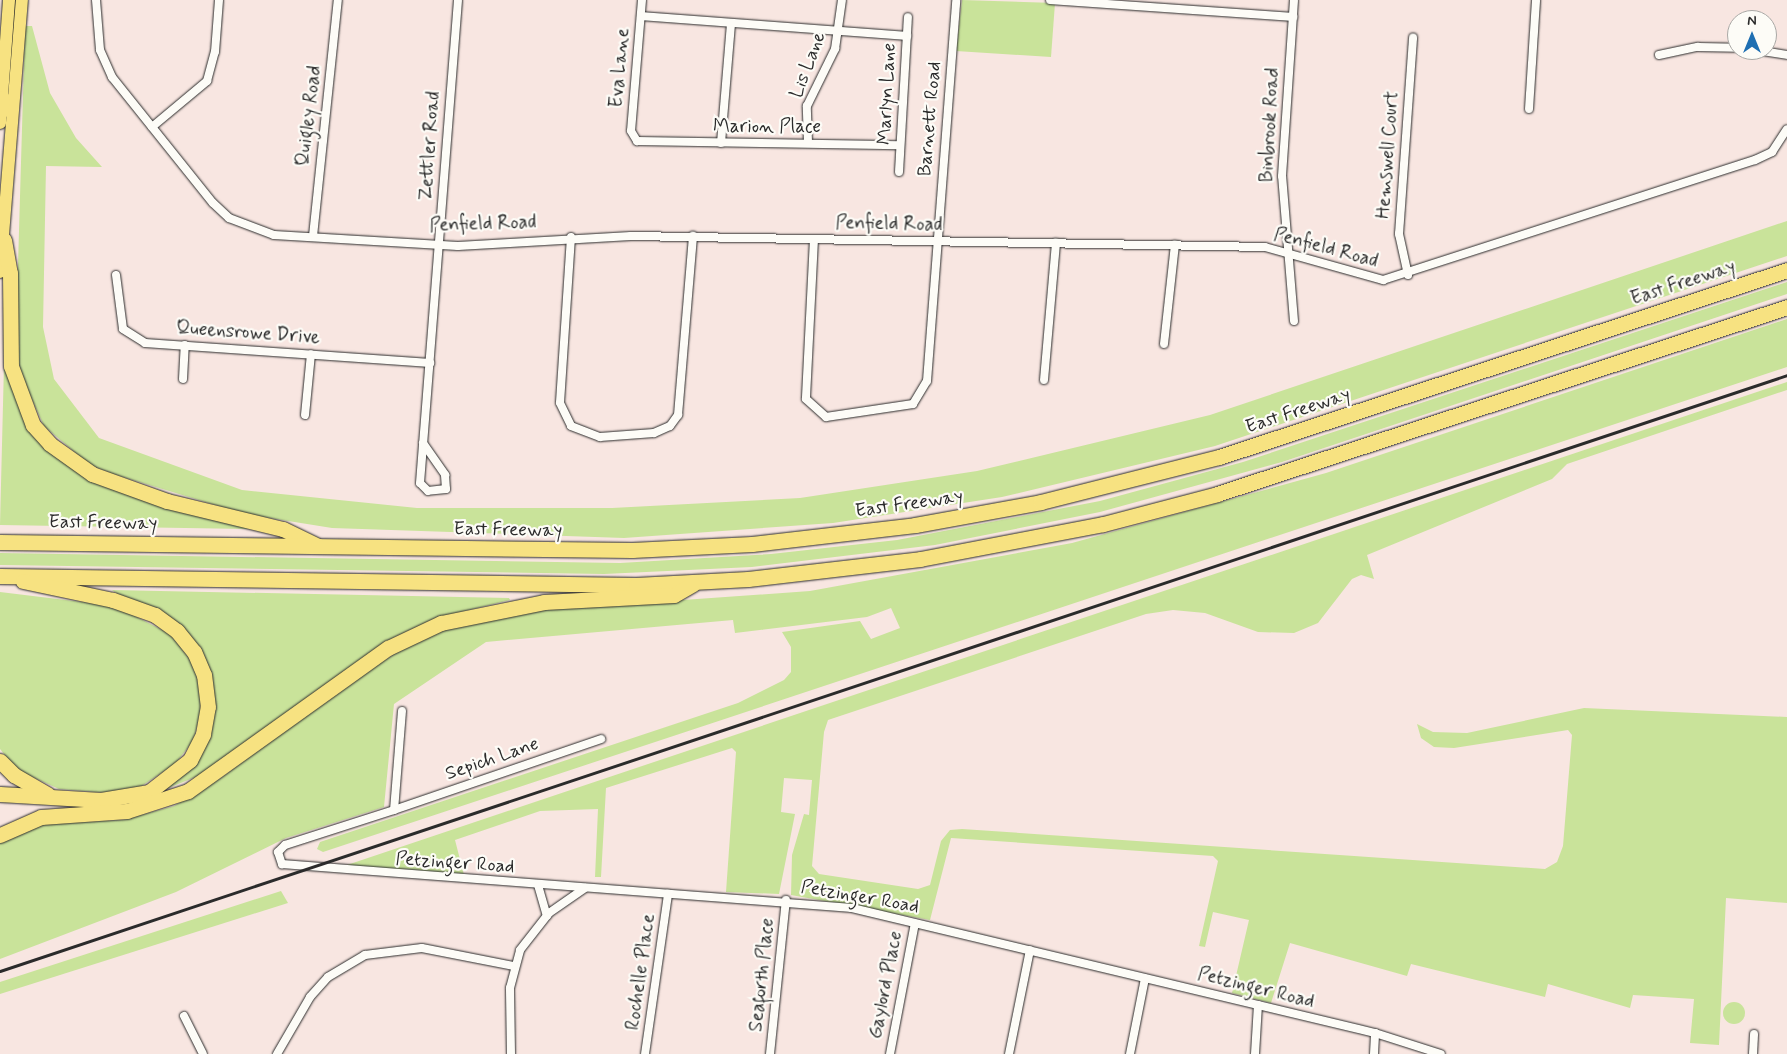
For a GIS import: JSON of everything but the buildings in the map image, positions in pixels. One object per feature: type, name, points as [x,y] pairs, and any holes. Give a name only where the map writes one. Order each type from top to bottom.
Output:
[{"type":"highway","points":[[4,240],[10,273],[11,366],[33,425],[50,444],[92,474],[167,500],[283,529],[321,548]]},
{"type":"highway","name":"East Freeway","points":[[0,542],[321,548],[674,548],[794,540],[978,514],[1228,455],[1787,270]]},
{"type":"highway","points":[[4,576],[560,586],[695,583],[920,559],[1138,515],[1293,470],[1787,306]]},
{"type":"highway","points":[[0,794],[116,800],[165,784],[198,747],[207,719],[206,685],[186,641],[155,615],[113,600],[4,576]]},
{"type":"highway","points":[[0,835],[26,821],[74,813],[128,811],[188,791],[388,648],[441,623],[544,602],[674,595],[695,583]]},
{"type":"highway","points":[[0,761],[24,783],[56,798]]},
{"type":"highway","points":[[0,804],[74,813]]},
{"type":"main road","points":[[0,123],[9,0]]},
{"type":"main road","points":[[0,272],[22,0]]},
{"type":"street","name":"Penfield Road","points":[[96,0],[100,50],[112,77],[152,128],[229,218],[274,235],[439,244],[572,236],[693,236],[1176,245],[1286,252],[1358,276],[1383,280],[1408,275],[1755,160],[1772,152],[1784,138],[1787,129]]},
{"type":"street","points":[[152,128],[207,81],[215,52],[219,0]]},
{"type":"street","name":"Quigley Road","points":[[313,236],[338,0]]},
{"type":"street","name":"Zettler Road","points":[[424,443],[445,475],[446,489],[428,491],[420,483],[458,0]]},
{"type":"street","name":"Eva Lane","points":[[634,138],[642,0]]},
{"type":"street","name":"Lis Lane","points":[[808,142],[807,106],[840,30],[842,0]]},
{"type":"street","name":"Barnett Road","points":[[814,239],[803,386],[812,410],[826,417],[841,418],[903,408],[921,397],[927,381],[956,0]]},
{"type":"street","points":[[1050,0],[1293,17]]},
{"type":"street","name":"Binbrook Road","points":[[1294,0],[1282,176],[1286,252],[1294,321]]},
{"type":"street","points":[[1528,109],[1536,0]]},
{"type":"street","points":[[641,16],[907,36]]},
{"type":"street","name":"Marlyn Lane","points":[[899,172],[908,17]]},
{"type":"street","points":[[722,143],[730,23]]},
{"type":"street","name":"Hemswell Court","points":[[1408,275],[1399,234],[1413,36]]},
{"type":"street","points":[[1659,55],[1698,47],[1727,48]]},
{"type":"street","name":"Marion Place","points":[[634,138],[722,143],[808,142],[900,145]]},
{"type":"street","points":[[572,236],[560,394],[562,412],[571,426],[600,437],[654,433],[670,426],[680,406],[693,236]]},
{"type":"street","points":[[1044,380],[1056,243]]},
{"type":"street","points":[[1164,344],[1176,245]]},
{"type":"street","name":"Queensrowe Drive","points":[[116,275],[123,329],[145,343],[430,363]]},
{"type":"street","points":[[183,379],[185,345]]},
{"type":"street","points":[[305,415],[311,354]]},
{"type":"street","points":[[394,810],[402,711]]},
{"type":"street","name":"Sepich Lane","points":[[394,810],[601,739]]},
{"type":"street","name":"Petzinger Road","points":[[394,810],[285,845],[278,857],[289,868],[668,894],[786,900],[915,923],[1030,950],[1376,1034],[1441,1054]]},
{"type":"street","points":[[538,885],[547,916]]},
{"type":"street","points":[[511,1054],[510,988],[514,966],[527,936],[547,916],[585,888]]},
{"type":"street","name":"Rochelle Place","points":[[645,1054],[663,954],[668,894]]},
{"type":"street","name":"Seaforth Place","points":[[770,1054],[786,900]]},
{"type":"street","name":"Gaylord Place","points":[[890,1054],[915,923]]},
{"type":"street","points":[[277,1054],[310,997],[328,977],[365,955],[422,948],[514,966]]},
{"type":"street","points":[[1009,1054],[1030,950]]},
{"type":"street","points":[[1130,1054],[1145,978]]},
{"type":"street","points":[[1255,1054],[1258,1005]]},
{"type":"street","points":[[184,1016],[203,1054]]},
{"type":"street","points":[[1374,1054],[1376,1034]]},
{"type":"street","points":[[1753,1054],[1754,1034]]},
{"type":"green space","points":[[962,0],[1055,3],[1051,57],[956,51]]},
{"type":"green space","points":[[25,26],[32,26],[50,93],[76,138],[102,167],[46,166],[43,327],[54,379],[99,438],[242,490],[417,508],[612,508],[800,498],[977,471],[1210,415],[1787,221],[1787,256],[1215,446],[1002,497],[833,523],[624,538],[332,528],[245,514],[113,474],[90,465],[44,426],[20,373],[16,333]]},
{"type":"green space","points":[[1787,282],[1787,294],[1282,462],[1100,512],[935,545],[752,567],[604,574],[0,565],[0,553],[620,563],[771,554],[897,540],[1100,501],[1243,462]]},
{"type":"green space","points":[[1787,319],[1787,367],[323,852],[317,849],[320,842],[738,703],[784,680],[791,672],[791,647],[782,632],[860,621],[871,639],[900,628],[891,608],[867,617],[735,633],[733,620],[486,642],[394,704],[384,807],[286,838],[176,892],[0,959],[0,843],[5,839],[37,824],[123,820],[174,806],[221,778],[356,678],[406,647],[446,629],[542,610],[810,591],[1072,543],[1326,473]]},
{"type":"green space","points":[[4,364],[58,456],[247,526],[247,529],[0,525]]},
{"type":"green space","points":[[1787,382],[1787,390],[1567,464],[1552,479],[1367,555],[1374,579],[1361,575],[1352,579],[1318,623],[1294,633],[1258,632],[1205,613],[1173,610],[1146,614],[828,720],[824,732],[812,866],[819,874],[918,889],[930,885],[941,841],[950,830],[962,829],[1545,869],[1557,862],[1563,846],[1572,735],[1568,730],[1454,748],[1434,747],[1421,738],[1417,724],[1433,732],[1467,733],[1584,708],[1787,717],[1787,903],[1726,898],[1719,1045],[1690,1043],[1694,999],[1633,995],[1630,1008],[1548,984],[1545,997],[1411,964],[1407,976],[1290,943],[1271,1003],[1232,993],[1249,920],[1213,912],[1205,947],[1199,946],[1218,861],[1213,856],[951,838],[930,920],[791,895],[792,855],[804,814],[809,815],[812,780],[784,778],[781,812],[795,814],[779,894],[726,892],[736,752],[732,748],[606,788],[601,877],[595,877],[598,809],[540,811],[455,840],[464,875],[344,866]]},
{"type":"green space","points":[[112,590],[509,598],[510,600],[436,618],[395,637],[205,773],[154,794],[178,778],[205,742],[199,650]]},
{"type":"green space","points":[[0,592],[115,606],[170,634],[192,662],[199,679],[201,712],[193,741],[175,764],[140,787],[108,793],[59,789],[17,770],[0,749]]},
{"type":"green space","points":[[281,891],[288,903],[0,994],[0,982]]},
{"type":"green space","points":[[1734,1002],[1742,1005],[1745,1013],[1742,1021],[1734,1024],[1726,1021],[1723,1013],[1726,1005]]},
{"type":"railway","points":[[0,971],[1787,375]]}]
